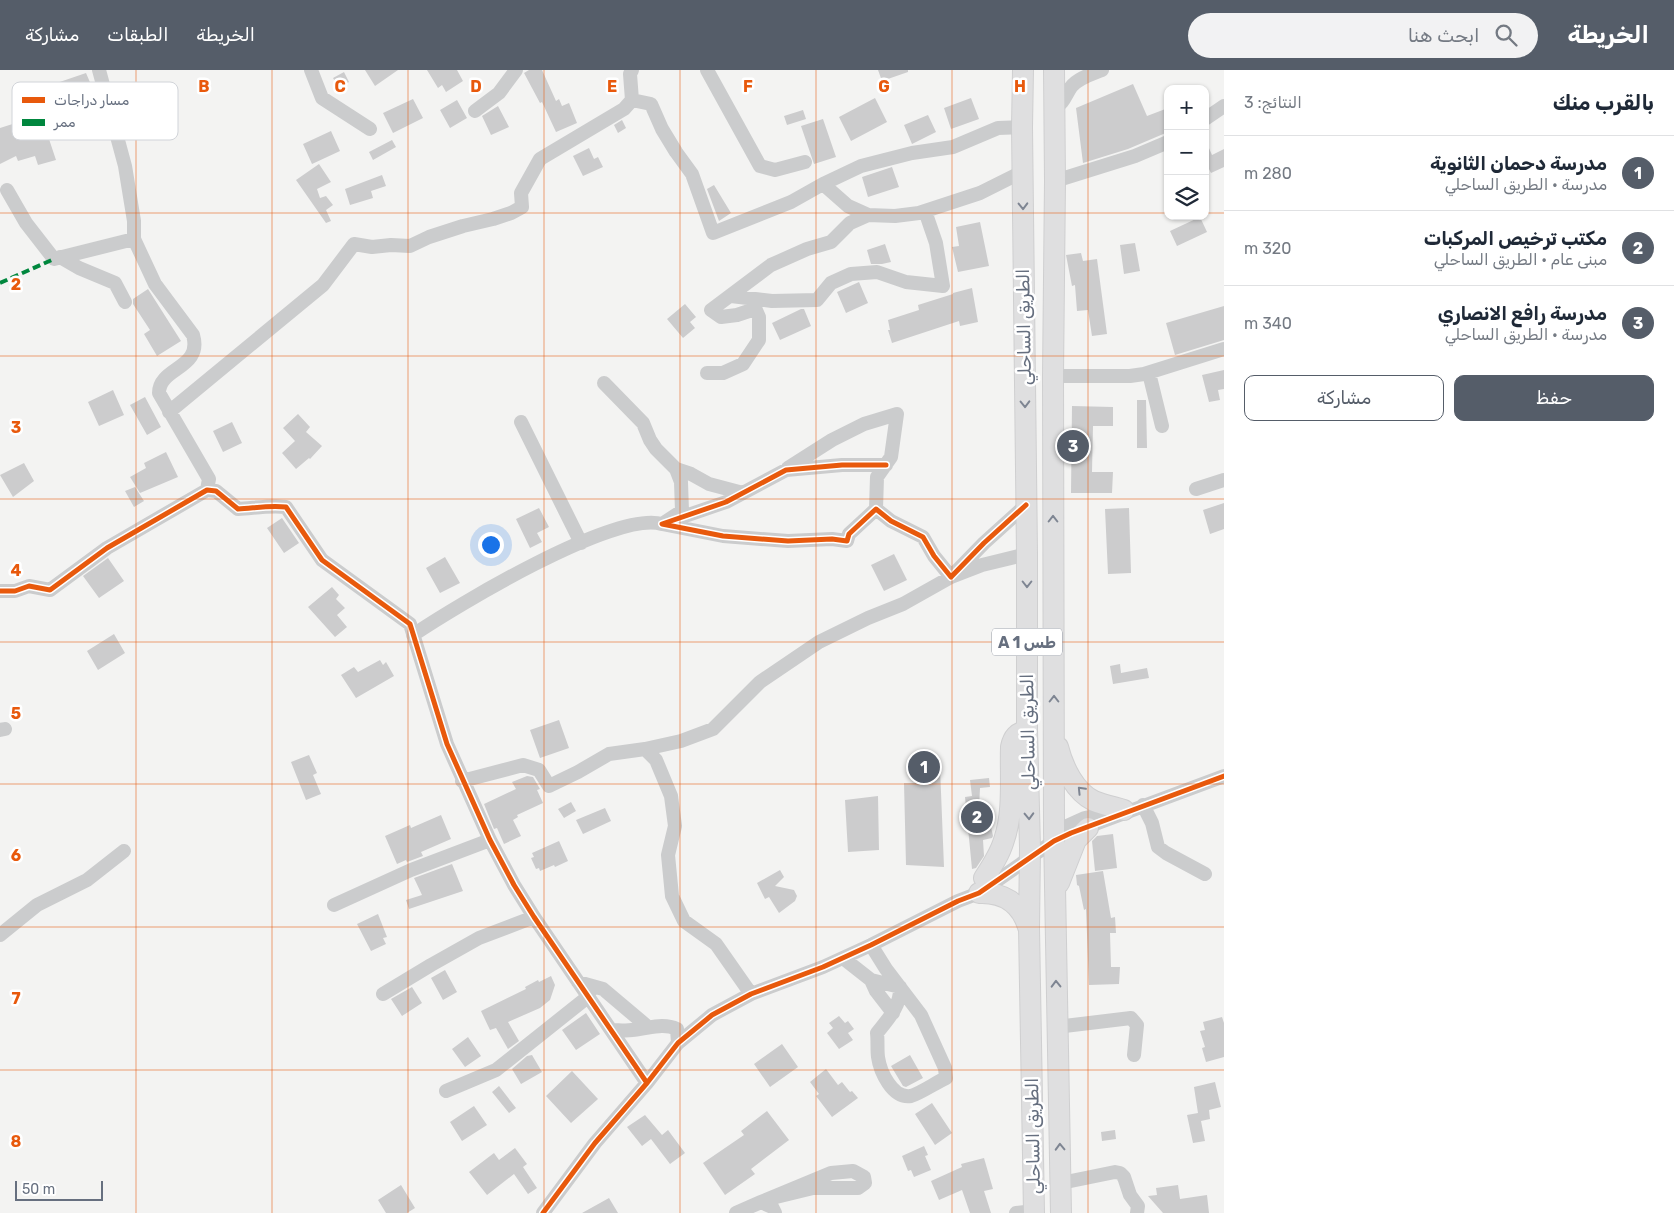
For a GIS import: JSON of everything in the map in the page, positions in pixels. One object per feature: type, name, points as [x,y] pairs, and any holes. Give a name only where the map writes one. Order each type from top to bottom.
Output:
[{"type":"highway","name":"الطريق الساحلي","points":[[1023,70],[1022,172],[1027,554],[1027,730],[1030,853],[1028,1212]]},
{"type":"highway","name":"الطريق الساحلي","points":[[1054,70],[1054,836],[1056,1027],[1062,1213]]},
{"type":"highway","points":[[1054,728],[1063,764],[1084,794],[1092,800],[1134,807]]},
{"type":"highway","points":[[1027,730],[1016,735],[1012,741],[1008,828],[999,854],[982,886],[989,892],[1007,898],[1021,910],[1029,928]]},
{"type":"highway","points":[[1055,894],[1072,848],[1076,840],[1088,828]]},
{"type":"street","points":[[311,70],[322,98],[370,129]]},
{"type":"street","points":[[475,112],[499,93],[516,70]]},
{"type":"street","points":[[170,412],[323,285],[354,244],[372,247],[410,246],[429,237],[493,219],[522,207],[520,193],[540,159],[624,109],[632,100],[630,74],[632,70]]},
{"type":"street","points":[[707,70],[760,166],[775,170],[805,162]]},
{"type":"street","points":[[1054,109],[1064,101],[1072,86],[1102,70]]},
{"type":"street","points":[[632,100],[652,104],[662,129],[692,174],[713,233],[791,202],[861,166],[912,153],[953,147],[998,128],[1022,127]]},
{"type":"street","points":[[1209,116],[1224,106]]},
{"type":"street","points":[[118,140],[125,166],[134,221],[134,239],[155,284],[193,335],[196,344],[193,355],[164,379],[159,386],[159,392],[209,479],[207,490]]},
{"type":"street","points":[[1055,181],[1135,156],[1164,144]]},
{"type":"street","points":[[823,184],[848,206],[868,215],[894,216],[925,211],[980,193],[1022,172]]},
{"type":"street","points":[[6,190],[26,223],[54,258],[134,239]]},
{"type":"street","points":[[731,296],[753,303],[772,300],[817,300],[831,283],[851,274],[877,272],[906,282],[943,286],[936,244],[925,211]]},
{"type":"street","points":[[753,303],[737,315],[721,317],[711,310],[771,265],[807,249],[831,242],[850,223],[868,215]]},
{"type":"street","points":[[60,257],[79,268],[115,283],[125,302]]},
{"type":"street","points":[[707,373],[723,372],[743,364],[759,340],[759,317],[753,303]]},
{"type":"street","points":[[1053,376],[1130,376],[1149,373],[1224,349]]},
{"type":"street","points":[[1149,373],[1162,426]]},
{"type":"street","points":[[604,382],[643,423],[656,449],[676,469],[681,482],[682,510],[662,524]]},
{"type":"street","points":[[413,635],[490,588],[544,559],[632,524],[654,522],[662,524],[723,536],[788,541],[832,539],[847,541],[849,534],[876,508],[877,478],[891,457],[897,414],[864,424],[832,440],[786,470],[726,502],[662,524]]},
{"type":"street","points":[[521,422],[581,543]]},
{"type":"street","points":[[786,470],[842,465],[886,465]]},
{"type":"street","points":[[676,469],[710,484],[743,493]]},
{"type":"street","points":[[1196,489],[1224,480]]},
{"type":"street","points":[[0,591],[15,591],[29,586],[50,590],[107,548],[207,490],[216,491],[238,509],[262,508],[271,505],[286,507],[322,560],[410,624],[447,744],[490,840],[534,917],[647,1083]]},
{"type":"street","points":[[951,577],[984,543],[1026,505]]},
{"type":"street","points":[[876,508],[891,521],[923,537],[934,556],[951,577]]},
{"type":"street","points":[[462,781],[523,765],[539,770],[549,786],[609,754],[682,741],[713,730],[760,682],[819,642],[868,618],[903,604],[951,577],[982,565],[1027,554]]},
{"type":"street","points":[[645,749],[656,760],[671,796],[675,826],[668,854],[672,896],[684,921],[716,944],[751,994]]},
{"type":"street","points":[[1054,836],[1088,828],[1134,807],[1224,776]]},
{"type":"street","points":[[551,1210],[595,1143],[647,1083],[678,1043],[712,1015],[751,994],[872,945],[958,901],[1054,836],[1085,818],[1134,807]]},
{"type":"street","points":[[1134,807],[1152,823],[1158,847],[1166,854],[1205,874]]},
{"type":"street","points":[[334,905],[411,870],[490,840]]},
{"type":"street","points":[[0,935],[37,906],[87,880],[124,851]]},
{"type":"street","points":[[384,994],[479,938],[534,917]]},
{"type":"street","points":[[872,945],[886,969],[900,987],[921,1015],[945,1068],[946,1078],[911,1096],[896,1091],[886,1079],[878,1058],[877,1033],[893,1013],[900,997],[900,987]]},
{"type":"street","points":[[843,958],[871,980],[900,987]]},
{"type":"street","points":[[871,980],[876,991],[893,1013]]},
{"type":"street","points":[[578,982],[603,989],[648,1027]]},
{"type":"street","points":[[446,1091],[496,1070],[589,996]]},
{"type":"street","points":[[1056,1027],[1131,1018],[1137,1025],[1134,1055]]},
{"type":"street","points":[[612,1030],[670,1026],[677,1029],[678,1043]]},
{"type":"street","points":[[736,1213],[831,1173],[853,1171],[864,1177],[866,1183],[858,1188],[813,1188],[767,1200]]},
{"type":"street","points":[[1061,1183],[1118,1172],[1124,1177],[1130,1195],[1137,1203],[1137,1213]]},
{"type":"street","points":[[767,1200],[775,1213]]},
{"type":"building","points":[[365,70],[398,70],[375,86]]},
{"type":"building","points":[[427,70],[457,70],[463,81],[446,92],[442,85],[438,88]]},
{"type":"building","points":[[529,70],[542,70],[556,101],[559,99],[562,106],[569,103],[577,123],[556,132],[542,102],[540,103],[524,73]]},
{"type":"building","points":[[878,70],[908,70],[908,72],[882,81]]},
{"type":"building","points":[[344,72],[349,82],[339,88],[333,78]]},
{"type":"building","points":[[86,73],[90,82],[60,82]]},
{"type":"building","points":[[1133,84],[1147,116],[1164,110],[1164,134],[1128,149],[1083,163],[1076,108]]},
{"type":"building","points":[[875,98],[887,122],[851,141],[839,117]]},
{"type":"building","points":[[971,98],[979,119],[951,129],[944,108]]},
{"type":"building","points":[[413,99],[423,118],[393,133],[383,113]]},
{"type":"building","points":[[457,100],[467,118],[450,128],[440,110]]},
{"type":"building","points":[[498,106],[509,127],[491,135],[482,116]]},
{"type":"building","points":[[803,110],[806,119],[787,125],[784,116]]},
{"type":"building","points":[[928,115],[936,132],[912,144],[904,125]]},
{"type":"building","points":[[823,119],[836,157],[814,164],[801,126]]},
{"type":"building","points":[[622,120],[626,128],[618,133],[614,125]]},
{"type":"building","points":[[12,124],[12,140],[49,140],[56,160],[38,165],[35,156],[18,161],[16,156],[0,164],[0,128]]},
{"type":"building","points":[[331,131],[340,151],[312,164],[303,144]]},
{"type":"building","points":[[392,140],[396,147],[373,160],[369,152]]},
{"type":"building","points":[[589,148],[594,159],[598,157],[603,167],[583,176],[573,156]]},
{"type":"building","points":[[1209,148],[1212,155],[1224,149],[1224,167],[1211,173],[1209,169]]},
{"type":"building","points":[[319,164],[331,182],[317,189],[320,198],[326,196],[333,205],[326,210],[331,221],[326,223],[296,180]]},
{"type":"building","points":[[892,167],[899,187],[868,197],[862,177]]},
{"type":"building","points":[[382,175],[386,186],[371,191],[373,198],[350,205],[345,189]]},
{"type":"building","points":[[714,185],[731,213],[719,221],[707,189]]},
{"type":"building","points":[[1194,220],[1201,220],[1207,232],[1177,246],[1170,231]]},
{"type":"building","points":[[980,222],[989,266],[958,272],[952,247],[959,246],[956,227]]},
{"type":"building","points":[[1135,243],[1140,271],[1124,274],[1120,245]]},
{"type":"building","points":[[885,244],[891,262],[871,264],[867,250]]},
{"type":"building","points":[[1081,253],[1083,261],[1097,259],[1107,334],[1092,336],[1088,310],[1077,311],[1075,285],[1072,286],[1066,255]]},
{"type":"building","points":[[859,282],[868,303],[846,313],[837,292]]},
{"type":"building","points":[[972,288],[978,322],[960,326],[959,321],[892,343],[888,330],[890,330],[888,320],[919,310],[918,305]]},
{"type":"building","points":[[148,289],[181,341],[157,356],[144,334],[150,330],[133,304],[133,299]]},
{"type":"building","points":[[685,304],[696,317],[690,322],[695,328],[683,338],[667,319]]},
{"type":"building","points":[[1224,306],[1224,340],[1175,355],[1166,323]]},
{"type":"building","points":[[804,309],[811,326],[780,340],[772,323]]},
{"type":"building","points":[[1224,370],[1224,389],[1218,390],[1220,400],[1209,402],[1202,375]]},
{"type":"building","points":[[113,390],[124,415],[99,426],[88,402]]},
{"type":"building","points":[[145,397],[161,427],[147,435],[130,405]]},
{"type":"building","points":[[1137,400],[1146,400],[1147,448],[1137,448]]},
{"type":"building","points":[[1072,406],[1113,407],[1113,426],[1093,426],[1092,472],[1113,472],[1112,493],[1071,493]]},
{"type":"building","points":[[298,414],[310,427],[306,432],[322,446],[310,459],[296,469],[282,453],[295,441],[283,428]]},
{"type":"building","points":[[232,422],[242,443],[223,452],[213,431]]},
{"type":"building","points":[[166,452],[178,477],[140,493],[130,477],[146,468],[144,463]]},
{"type":"building","points":[[24,463],[34,481],[13,497],[0,475]]},
{"type":"building","points":[[135,487],[144,501],[134,507],[125,491]]},
{"type":"building","points":[[1224,503],[1224,529],[1210,534],[1203,510]]},
{"type":"building","points":[[539,508],[549,527],[537,533],[542,542],[530,548],[516,519]]},
{"type":"building","points":[[1129,508],[1131,573],[1108,574],[1105,509]]},
{"type":"building","points":[[282,518],[299,543],[284,553],[267,528]]},
{"type":"building","points":[[894,554],[907,580],[884,591],[871,565]]},
{"type":"building","points":[[445,557],[460,583],[440,593],[426,568]]},
{"type":"building","points":[[108,558],[124,581],[99,598],[83,576]]},
{"type":"building","points":[[332,587],[339,595],[336,599],[345,608],[337,615],[347,627],[335,637],[308,607]]},
{"type":"building","points":[[114,634],[125,653],[98,670],[87,651]]},
{"type":"building","points":[[380,660],[383,665],[386,662],[394,676],[356,698],[341,675],[354,667],[358,672]]},
{"type":"building","points":[[1120,664],[1121,673],[1147,668],[1149,678],[1113,684],[1110,666]]},
{"type":"building","points":[[559,720],[569,748],[540,758],[530,730]]},
{"type":"building","points":[[309,755],[317,773],[313,775],[321,794],[306,800],[291,762]]},
{"type":"building","points":[[924,766],[940,767],[944,867],[906,865],[904,783],[924,783]]},
{"type":"building","points":[[527,776],[533,777],[540,789],[537,790],[543,803],[517,815],[518,817],[513,820],[521,836],[504,844],[497,828],[494,829],[484,804],[516,789],[512,782]]},
{"type":"building","points":[[989,778],[990,787],[980,788],[979,808],[984,809],[984,817],[989,818],[993,836],[983,840],[984,856],[976,868],[972,869],[965,797],[972,796],[970,780]]},
{"type":"building","points":[[878,796],[879,850],[848,852],[845,800]]},
{"type":"building","points":[[571,802],[576,811],[564,818],[558,809]]},
{"type":"building","points":[[605,808],[611,821],[583,834],[576,820]]},
{"type":"building","points":[[441,815],[451,839],[421,852],[423,856],[397,864],[385,836],[410,825],[411,828]]},
{"type":"building","points":[[1113,834],[1117,868],[1095,871],[1092,841],[1097,836]]},
{"type":"building","points":[[559,841],[568,861],[540,871],[539,868],[536,869],[531,858],[534,857],[532,853]]},
{"type":"building","points":[[452,864],[463,891],[409,909],[406,900],[422,895],[414,878]]},
{"type":"building","points":[[780,870],[784,877],[775,886],[794,890],[797,896],[795,901],[779,913],[769,897],[765,899],[757,883]]},
{"type":"building","points":[[1103,871],[1111,918],[1115,917],[1116,933],[1110,933],[1111,967],[1120,967],[1119,984],[1089,985],[1086,909],[1084,910],[1076,875]]},
{"type":"building","points":[[378,914],[387,937],[383,938],[386,944],[371,951],[357,924]]},
{"type":"building","points":[[445,970],[457,992],[443,1000],[431,978]]},
{"type":"building","points":[[551,976],[555,985],[550,1000],[540,1008],[508,1022],[519,1041],[508,1049],[496,1028],[490,1030],[481,1011],[526,989],[525,987],[538,980],[539,982]]},
{"type":"building","points":[[412,987],[422,1003],[402,1016],[391,999]]},
{"type":"building","points":[[586,1013],[600,1034],[576,1050],[562,1030]]},
{"type":"building","points":[[839,1016],[845,1023],[848,1021],[854,1029],[848,1033],[853,1040],[839,1049],[827,1033],[833,1028],[829,1023]]},
{"type":"building","points":[[1222,1017],[1224,1023],[1224,1057],[1206,1062],[1202,1048],[1205,1047],[1200,1031],[1205,1030],[1203,1022]]},
{"type":"building","points":[[468,1037],[481,1056],[465,1067],[452,1049]]},
{"type":"building","points":[[782,1044],[798,1067],[770,1087],[754,1064]]},
{"type":"building","points":[[532,1055],[542,1072],[521,1084],[512,1069],[527,1056]]},
{"type":"building","points":[[910,1055],[923,1078],[906,1087],[903,1086],[891,1066]]},
{"type":"building","points":[[826,1069],[838,1085],[842,1082],[858,1098],[832,1117],[816,1096],[819,1094],[810,1082]]},
{"type":"building","points":[[572,1071],[598,1099],[571,1123],[546,1096]]},
{"type":"building","points":[[1215,1082],[1221,1107],[1209,1110],[1210,1119],[1201,1121],[1205,1141],[1193,1143],[1187,1115],[1198,1113],[1194,1087]]},
{"type":"building","points":[[499,1086],[516,1108],[509,1113],[492,1092]]},
{"type":"building","points":[[932,1103],[952,1133],[935,1145],[915,1114]]},
{"type":"building","points":[[474,1106],[487,1125],[462,1141],[450,1122]]},
{"type":"building","points":[[767,1111],[789,1140],[751,1169],[755,1174],[725,1195],[703,1163],[744,1135],[741,1131]]},
{"type":"building","points":[[645,1115],[662,1135],[668,1130],[685,1153],[670,1164],[651,1139],[642,1146],[627,1127]]},
{"type":"building","points":[[1115,1130],[1116,1139],[1102,1141],[1101,1132]]},
{"type":"building","points":[[924,1146],[928,1155],[925,1156],[931,1170],[914,1177],[911,1170],[908,1171],[902,1156]]},
{"type":"building","points":[[515,1148],[527,1164],[523,1167],[537,1188],[528,1194],[514,1174],[487,1195],[469,1172],[494,1153],[499,1160]]},
{"type":"building","points":[[984,1158],[993,1189],[984,1191],[991,1213],[970,1213],[962,1190],[939,1200],[931,1181],[962,1167],[961,1164]]},
{"type":"building","points":[[401,1185],[415,1208],[407,1213],[386,1213],[378,1200]]},
{"type":"building","points":[[1178,1185],[1180,1199],[1207,1195],[1209,1213],[1163,1213],[1148,1196],[1157,1195],[1156,1188]]},
{"type":"building","points":[[609,1198],[618,1213],[582,1213]]},
{"type":"marked path","points":[[0,283],[54,259]]},
{"type":"cycle path","points":[[886,465],[842,465],[786,470],[726,502],[662,524],[723,536],[788,541],[832,539],[847,541],[849,534],[876,509],[891,521],[923,537],[934,556],[951,577],[984,543],[1026,505]]},
{"type":"cycle path","points":[[0,591],[15,591],[29,586],[50,590],[107,548],[207,490],[216,491],[238,509],[268,506],[286,507],[322,560],[410,624],[447,744],[490,840],[534,917],[647,1083]]},
{"type":"cycle path","points":[[543,1213],[595,1143],[647,1083],[678,1043],[712,1015],[751,994],[823,967],[958,901],[979,893],[1054,841],[1071,833],[1224,776]]},
{"type":"place","name":"مدرسة رافع الانصاري","points":[[1073,446]]},
{"type":"place","name":"مدرسة دحمان الثانوية","points":[[924,767]]},
{"type":"place","name":"مكتب ترخيص المركبات","points":[[977,817]]}]
